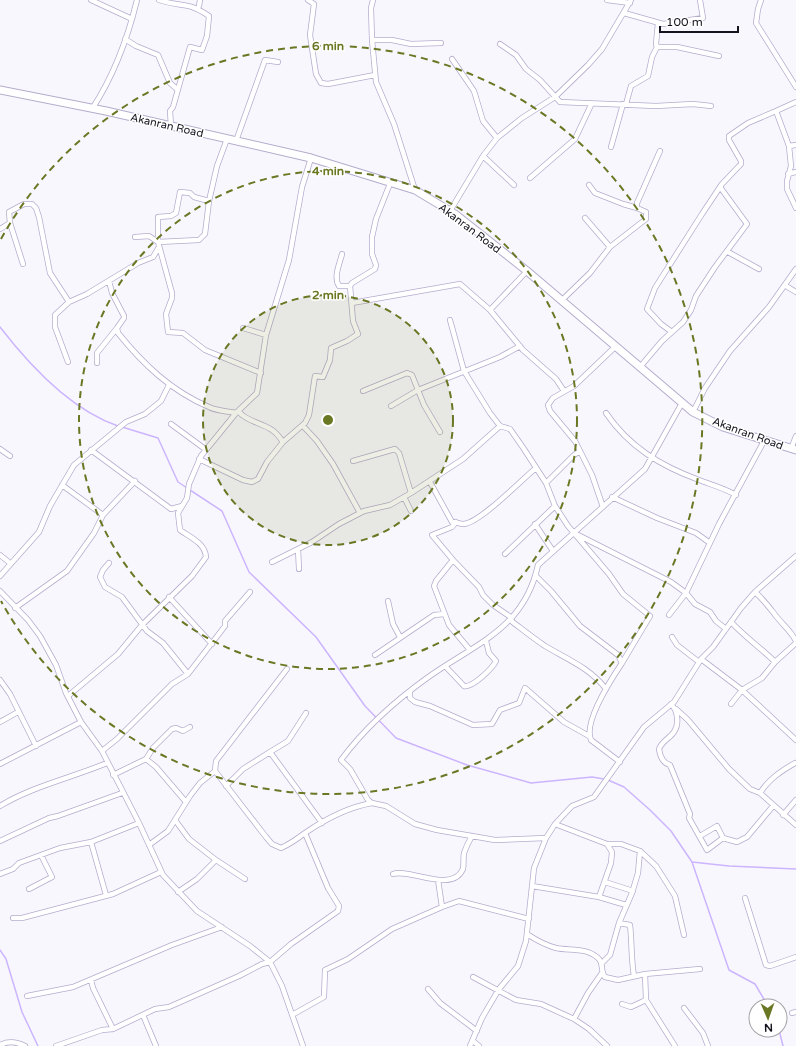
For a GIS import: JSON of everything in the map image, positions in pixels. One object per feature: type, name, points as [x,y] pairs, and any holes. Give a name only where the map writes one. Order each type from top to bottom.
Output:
[{"type":"main road","name":"Akanran Road","points":[[0,90],[92,108],[311,158],[391,181],[415,190],[450,211],[527,271],[693,412],[723,427],[794,450]]},
{"type":"street","points":[[91,0],[132,19]]},
{"type":"street","points":[[92,108],[103,92],[125,39],[137,0]]},
{"type":"street","points":[[159,0],[172,3],[186,2],[199,6],[209,16],[207,36],[202,50],[190,47],[178,90],[170,111],[171,126]]},
{"type":"street","points":[[199,6],[200,0]]},
{"type":"street","points":[[308,0],[314,4],[310,35],[316,74],[321,83],[328,84],[375,75]]},
{"type":"street","points":[[373,0],[371,9],[375,75],[398,135],[415,190]]},
{"type":"street","points":[[450,211],[483,156],[497,138],[522,118],[555,97],[602,49],[630,1],[607,0]]},
{"type":"street","points":[[624,13],[658,24],[703,18],[700,0]]},
{"type":"street","points":[[761,0],[756,23],[796,87]]},
{"type":"street","points":[[611,147],[631,86],[648,76],[652,57],[657,47],[658,24]]},
{"type":"street","points":[[125,39],[136,46],[158,55],[170,83],[178,90]]},
{"type":"street","points":[[372,40],[392,40],[411,44],[441,43]]},
{"type":"street","points":[[500,44],[516,55],[526,69],[540,80],[560,102],[592,105],[624,104],[656,106],[692,104],[711,106]]},
{"type":"street","points":[[657,47],[677,47],[719,56]]},
{"type":"street","points":[[452,59],[474,91],[483,121],[497,138]]},
{"type":"street","points":[[236,140],[265,60],[278,62]]},
{"type":"street","points":[[672,332],[661,324],[647,309],[655,288],[720,187],[742,163],[729,140],[729,136],[748,123],[796,102]]},
{"type":"street","points":[[530,178],[575,139],[592,105]]},
{"type":"street","points":[[776,111],[789,146],[791,166],[788,174],[787,189],[796,208]]},
{"type":"street","points":[[135,237],[149,236],[159,245],[199,240],[205,234],[209,201],[217,166],[228,139]]},
{"type":"street","points":[[789,146],[796,145]]},
{"type":"street","points":[[637,208],[644,185],[650,172],[653,170],[660,151]]},
{"type":"street","points":[[483,156],[514,185]]},
{"type":"street","points":[[68,696],[118,654],[142,625],[192,576],[206,557],[206,551],[201,544],[180,530],[178,513],[187,498],[189,484],[199,459],[205,449],[257,393],[266,335],[288,266],[302,187],[311,158]]},
{"type":"street","points":[[788,174],[796,172]]},
{"type":"street","points":[[342,254],[337,272],[337,284],[339,286],[344,288],[350,286],[352,283],[375,270],[376,265],[372,254],[372,237],[376,219],[391,181]]},
{"type":"street","points":[[561,301],[590,273],[610,247],[646,219],[646,212],[637,208],[629,207],[595,193],[589,185]]},
{"type":"street","points":[[640,367],[683,322],[691,310],[696,296],[715,267],[748,224],[720,187]]},
{"type":"street","points":[[209,201],[194,197],[190,193],[180,192],[176,213],[171,216],[158,217],[159,245],[172,293],[172,298],[166,314],[168,332],[183,333],[205,350],[261,372]]},
{"type":"street","points":[[23,264],[10,223],[9,212],[12,209],[24,204],[32,204],[36,208],[50,273],[69,302]]},
{"type":"street","points":[[585,218],[610,247]]},
{"type":"street","points":[[0,229],[10,223]]},
{"type":"street","points":[[68,362],[55,327],[55,315],[69,302],[109,281],[138,263],[153,257],[159,245]]},
{"type":"street","points":[[728,252],[759,269]]},
{"type":"street","points":[[693,412],[705,388],[730,351],[770,307],[786,286],[796,269]]},
{"type":"street","points":[[490,310],[527,271]]},
{"type":"street","points":[[97,363],[97,353],[124,318],[112,293],[109,281]]},
{"type":"street","points":[[352,303],[460,284],[490,310],[520,346],[556,379],[564,391]]},
{"type":"street","points":[[199,459],[243,480],[252,482],[258,479],[267,462],[283,442],[303,426],[309,415],[315,376],[323,377],[330,360],[331,348],[358,334],[353,321],[350,286]]},
{"type":"street","points":[[786,286],[796,292]]},
{"type":"street","points":[[450,320],[464,372],[490,413],[500,426],[510,429],[546,483],[555,506],[574,533],[609,574],[623,594],[650,616],[606,689],[592,721],[589,736]]},
{"type":"street","points":[[117,328],[118,333],[141,360],[169,384],[210,408],[238,412],[243,417],[262,424],[274,431],[283,442]]},
{"type":"street","points":[[243,328],[266,335]]},
{"type":"street","points":[[391,406],[418,390],[504,355],[520,346]]},
{"type":"street","points":[[603,506],[592,475],[575,441],[550,411],[548,405],[553,398],[574,386],[615,346]]},
{"type":"street","points":[[363,391],[407,373],[412,375],[418,390],[440,432]]},
{"type":"street","points":[[0,576],[39,532],[46,515],[74,465],[126,422],[145,414],[161,401],[169,384]]},
{"type":"street","points":[[546,838],[495,840],[437,830],[415,824],[386,806],[370,801],[350,769],[341,760],[366,730],[410,692],[470,650],[486,641],[511,619],[536,576],[538,564],[645,469],[682,404]]},
{"type":"street","points":[[606,413],[619,430],[652,459],[672,470],[724,488],[736,495]]},
{"type":"street","points":[[171,424],[205,449]]},
{"type":"street","points":[[303,426],[317,441],[333,464],[360,513]]},
{"type":"street","points":[[272,562],[360,513],[390,505],[430,482],[463,459],[500,426]]},
{"type":"street","points":[[794,450],[796,436]]},
{"type":"street","points":[[669,615],[686,593],[710,543],[764,440]]},
{"type":"street","points":[[0,449],[10,456]]},
{"type":"street","points":[[353,461],[395,449],[399,453],[411,493]]},
{"type":"street","points":[[91,450],[171,509],[182,506]]},
{"type":"street","points":[[546,483],[574,455],[580,452]]},
{"type":"street","points":[[430,482],[452,522],[463,524],[470,522],[492,507],[536,468]]},
{"type":"street","points":[[15,608],[66,571],[94,533],[103,515],[135,482]]},
{"type":"street","points":[[62,485],[103,515]]},
{"type":"street","points":[[404,497],[411,511]]},
{"type":"street","points":[[612,497],[657,518],[696,533],[710,543]]},
{"type":"street","points":[[505,554],[555,506]]},
{"type":"street","points":[[456,522],[452,527],[432,535],[479,587],[482,595],[546,647],[578,663],[600,680],[606,689]]},
{"type":"street","points":[[535,524],[553,551]]},
{"type":"street","points":[[574,533],[667,580],[686,593],[695,604],[710,612],[716,621],[726,629]]},
{"type":"street","points":[[298,548],[299,569]]},
{"type":"street","points":[[0,555],[10,563]]},
{"type":"street","points":[[470,1046],[482,1018],[499,989],[518,966],[527,934],[534,868],[546,838],[555,824],[572,806],[594,797],[644,727],[671,704],[700,660],[755,592],[796,557]]},
{"type":"street","points":[[453,560],[436,581],[434,586],[449,625],[470,650]]},
{"type":"street","points":[[109,563],[102,570],[100,577],[105,588],[122,597],[147,631],[163,643],[188,674]]},
{"type":"street","points":[[536,576],[551,591],[580,626],[618,655],[622,663]]},
{"type":"street","points":[[0,591],[28,620],[40,636],[56,665],[68,696],[81,722],[102,751],[139,823],[161,872],[197,911],[250,946],[270,962],[282,986],[303,1046]]},
{"type":"street","points":[[102,751],[117,740],[172,684],[188,674],[212,644],[224,626],[225,621],[250,592]]},
{"type":"street","points":[[731,704],[742,690],[762,678],[774,662],[796,642],[793,634],[776,617],[766,602],[755,592]]},
{"type":"street","points":[[169,597],[212,644]]},
{"type":"street","points":[[388,600],[393,624],[400,637]]},
{"type":"street","points":[[374,655],[434,615],[444,614]]},
{"type":"street","points":[[731,622],[744,636],[761,648],[774,662]]},
{"type":"street","points":[[672,637],[677,645],[742,690],[796,740]]},
{"type":"street","points":[[446,667],[464,686],[472,685],[494,666],[496,661],[489,653],[486,641]]},
{"type":"street","points":[[287,669],[216,762],[215,771],[272,844],[281,848],[291,844],[305,833],[322,823],[370,801]]},
{"type":"street","points":[[0,680],[10,694],[36,746]]},
{"type":"street","points":[[410,692],[410,698],[415,702],[430,706],[473,724],[484,725],[492,724],[500,710],[519,703],[525,688],[564,722],[589,736],[591,740],[620,762]]},
{"type":"street","points":[[671,704],[688,720],[729,769],[750,789],[760,793],[772,806],[796,825]]},
{"type":"street","points":[[676,708],[677,720],[675,731],[659,748],[661,759],[670,765],[690,814],[690,818],[707,850],[723,838]]},
{"type":"street","points":[[0,722],[18,712]]},
{"type":"street","points":[[226,786],[243,769],[288,741],[306,713]]},
{"type":"street","points":[[0,764],[81,722]]},
{"type":"street","points":[[113,775],[146,759],[153,748],[172,729],[176,728],[183,731],[190,727]]},
{"type":"street","points":[[270,752],[322,823]]},
{"type":"street","points":[[146,759],[156,767],[186,802]]},
{"type":"street","points":[[0,806],[19,794],[80,774],[107,763]]},
{"type":"street","points":[[760,793],[765,785],[778,773],[796,763]]},
{"type":"street","points":[[149,845],[168,831],[200,783],[215,771]]},
{"type":"street","points":[[0,841],[48,818],[58,816],[122,792]]},
{"type":"street","points":[[783,815],[796,800]]},
{"type":"street","points":[[700,836],[717,826],[723,838],[737,842],[746,837],[772,806]]},
{"type":"street","points":[[175,820],[189,839],[216,860],[245,879]]},
{"type":"street","points":[[0,874],[13,869],[19,863],[60,848],[91,842],[139,823]]},
{"type":"street","points":[[555,824],[607,844],[621,844],[640,851],[656,866],[675,896],[684,935]]},
{"type":"street","points":[[56,1046],[102,1030],[113,1029],[155,1009],[169,1007],[239,976],[262,964],[270,962],[291,944],[339,909],[328,888],[305,833]]},
{"type":"street","points":[[393,874],[405,872],[438,880],[456,876],[463,869],[464,853],[472,836]]},
{"type":"street","points":[[91,842],[106,895]]},
{"type":"street","points":[[599,897],[605,882],[612,852],[607,844]]},
{"type":"street","points":[[602,963],[610,955],[619,923],[633,890],[638,874],[640,851]]},
{"type":"street","points":[[29,889],[38,886],[52,877],[41,855]]},
{"type":"street","points":[[178,892],[197,879],[216,860]]},
{"type":"street","points":[[13,918],[22,918],[106,895],[130,887],[161,872]]},
{"type":"street","points":[[438,880],[442,907]]},
{"type":"street","points":[[605,882],[633,890]]},
{"type":"street","points":[[532,886],[599,897],[626,905]]},
{"type":"street","points":[[745,898],[766,965],[770,966],[796,957]]},
{"type":"street","points":[[292,1015],[324,997],[325,970],[331,965],[348,959],[392,929],[442,907],[459,901],[529,919]]},
{"type":"street","points":[[619,923],[630,925],[632,942],[631,961],[634,976]]},
{"type":"street","points":[[27,996],[55,991],[88,979],[91,980],[172,945],[222,927]]},
{"type":"street","points":[[527,934],[542,943],[556,948],[587,951],[599,958],[602,963],[602,973],[605,978],[618,980],[645,974],[700,969]]},
{"type":"street","points":[[574,1019],[588,993],[602,973]]},
{"type":"street","points":[[645,974],[646,1000],[675,1046]]},
{"type":"street","points":[[473,977],[499,989],[516,1000],[541,1004],[574,1019],[589,1029],[607,1046]]},
{"type":"street","points":[[91,980],[93,988],[113,1029]]},
{"type":"street","points":[[428,989],[440,1003],[477,1032]]},
{"type":"street","points":[[622,1004],[631,1007],[646,1000]]},
{"type":"street","points":[[684,1008],[703,1033],[708,1046]]},
{"type":"street","points":[[143,1015],[156,1046]]},
{"type":"street","points":[[473,1041],[479,1046]]},
{"type":"street","points":[[1,1045],[19,1043],[25,1046]]},
{"type":"waterway","points":[[0,327],[24,357],[68,398],[101,419],[118,426]]},
{"type":"waterway","points":[[122,427],[158,438],[178,482],[187,488]]},
{"type":"waterway","points":[[190,490],[222,511],[249,572],[316,637],[365,706],[396,738],[467,765],[531,783],[592,777],[604,779]]},
{"type":"waterway","points":[[608,780],[624,787],[671,831],[692,862],[729,970],[755,984],[763,998]]},
{"type":"waterway","points":[[692,862],[729,866],[796,869]]},
{"type":"waterway","points":[[0,950],[6,959],[22,1012],[38,1046]]},
{"type":"waterway","points":[[781,1038],[783,1046]]}]
